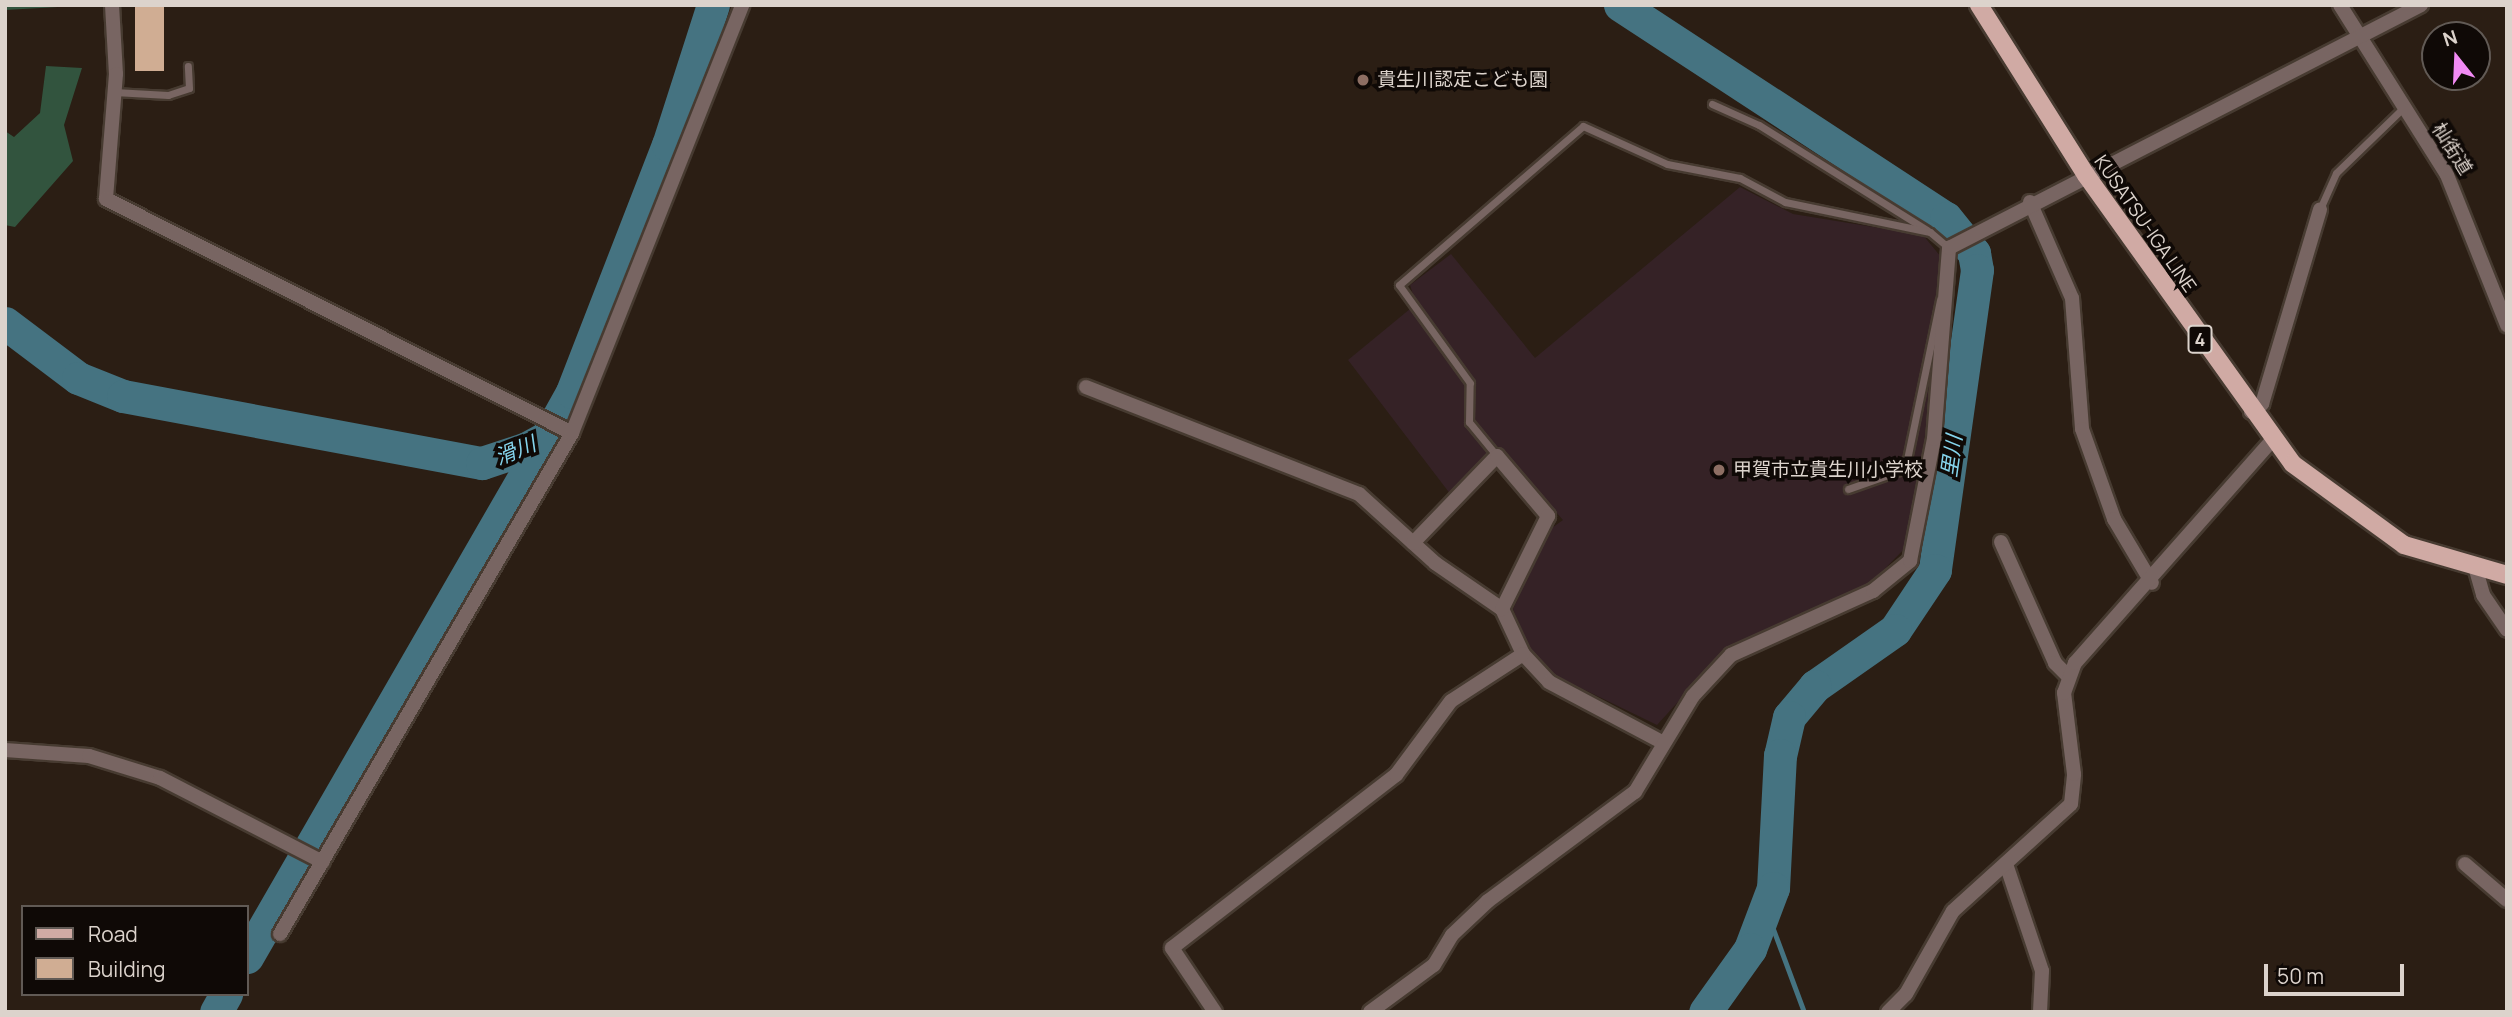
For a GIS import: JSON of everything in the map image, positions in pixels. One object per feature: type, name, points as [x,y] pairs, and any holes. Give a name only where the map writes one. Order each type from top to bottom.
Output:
[{"type":"main road","name":"KUSATSU-IGA LINE","points":[[1979,5],[2085,175],[2272,440],[2318,486],[2374,527],[2439,560],[2507,575]]},
{"type":"street","points":[[112,5],[113,92],[104,183],[115,206],[566,429]]},
{"type":"street","points":[[280,934],[566,429],[742,5]]},
{"type":"street","name":"杣街道","points":[[2340,5],[2465,210],[2507,325]]},
{"type":"street","points":[[1370,1012],[1434,965],[1452,935],[1488,901],[1625,802],[1642,784],[1662,742],[1731,655],[1873,591],[1910,561],[1934,439],[1951,246],[1967,233],[2085,175],[2357,33],[2421,5]]},
{"type":"street","points":[[2030,202],[2072,298],[2082,429],[2114,519],[2152,583]]},
{"type":"street","points":[[2251,412],[2262,404],[2319,209]]},
{"type":"street","points":[[1086,387],[1346,486],[1413,543],[1502,609],[1523,654],[1549,682],[1662,742]]},
{"type":"street","points":[[1888,1012],[1906,994],[1953,911],[2071,804],[2068,676],[2087,647],[2152,583],[2272,440]]},
{"type":"street","points":[[1413,543],[1497,456],[1548,516],[1502,609]]},
{"type":"street","points":[[2001,542],[2055,663],[2068,676]]},
{"type":"street","points":[[2476,570],[2483,595],[2507,630]]},
{"type":"street","points":[[1215,1012],[1172,948],[1396,775],[1451,701],[1523,654]]},
{"type":"street","points":[[5,750],[89,756],[150,774],[215,801],[323,862]]},
{"type":"street","points":[[2006,864],[2042,971],[2040,1012]]},
{"type":"street","points":[[2465,864],[2507,900]]},
{"type":"lane","points":[[113,92],[168,95],[189,88],[188,66]]},
{"type":"lane","points":[[1712,104],[1759,125],[1951,246]]},
{"type":"lane","points":[[2319,209],[2336,173],[2403,108]]},
{"type":"lane","points":[[1497,456],[1469,422],[1470,383],[1399,285],[1583,126],[1667,164],[1740,178],[1785,202],[1930,232]]},
{"type":"lane","points":[[1848,489],[1905,469],[1924,362],[1950,273]]},
{"type":"shaded area","name":"甲賀市立貴生川小学校","points":[[1740,187],[1793,214],[1923,235],[1941,257],[1940,334],[1909,544],[1868,586],[1728,647],[1657,725],[1554,675],[1529,648],[1513,609],[1549,530],[1563,520],[1496,445],[1451,495],[1348,360],[1416,304],[1410,285],[1451,254],[1535,358]]},
{"type":"green space","points":[[5,5],[93,5],[5,10]]},
{"type":"green space","points":[[46,66],[82,68],[64,125],[73,161],[15,227],[5,225],[5,131],[14,137],[40,113]]},
{"type":"building","points":[[135,5],[164,5],[164,71],[135,71]]},
{"type":"waterway","name":"滑川","points":[[5,323],[78,378],[123,396],[482,463],[527,448],[547,437],[572,392],[668,145],[713,5]]},
{"type":"waterway","name":"里川","points":[[1620,5],[1946,218],[1974,253],[1977,270],[1935,570],[1895,630],[1815,686],[1789,717],[1780,755],[1773,888],[1750,949],[1705,1012]]},
{"type":"waterway","points":[[248,955],[547,437]]},
{"type":"waterway","points":[[1766,910],[1804,1012]]},
{"type":"waterway","points":[[216,1012],[225,996]]},
{"type":"place","name":"貴生川認定こども園","points":[[1363,80]]},
{"type":"place","name":"甲賀市立貴生川小学校","points":[[1719,470]]}]
